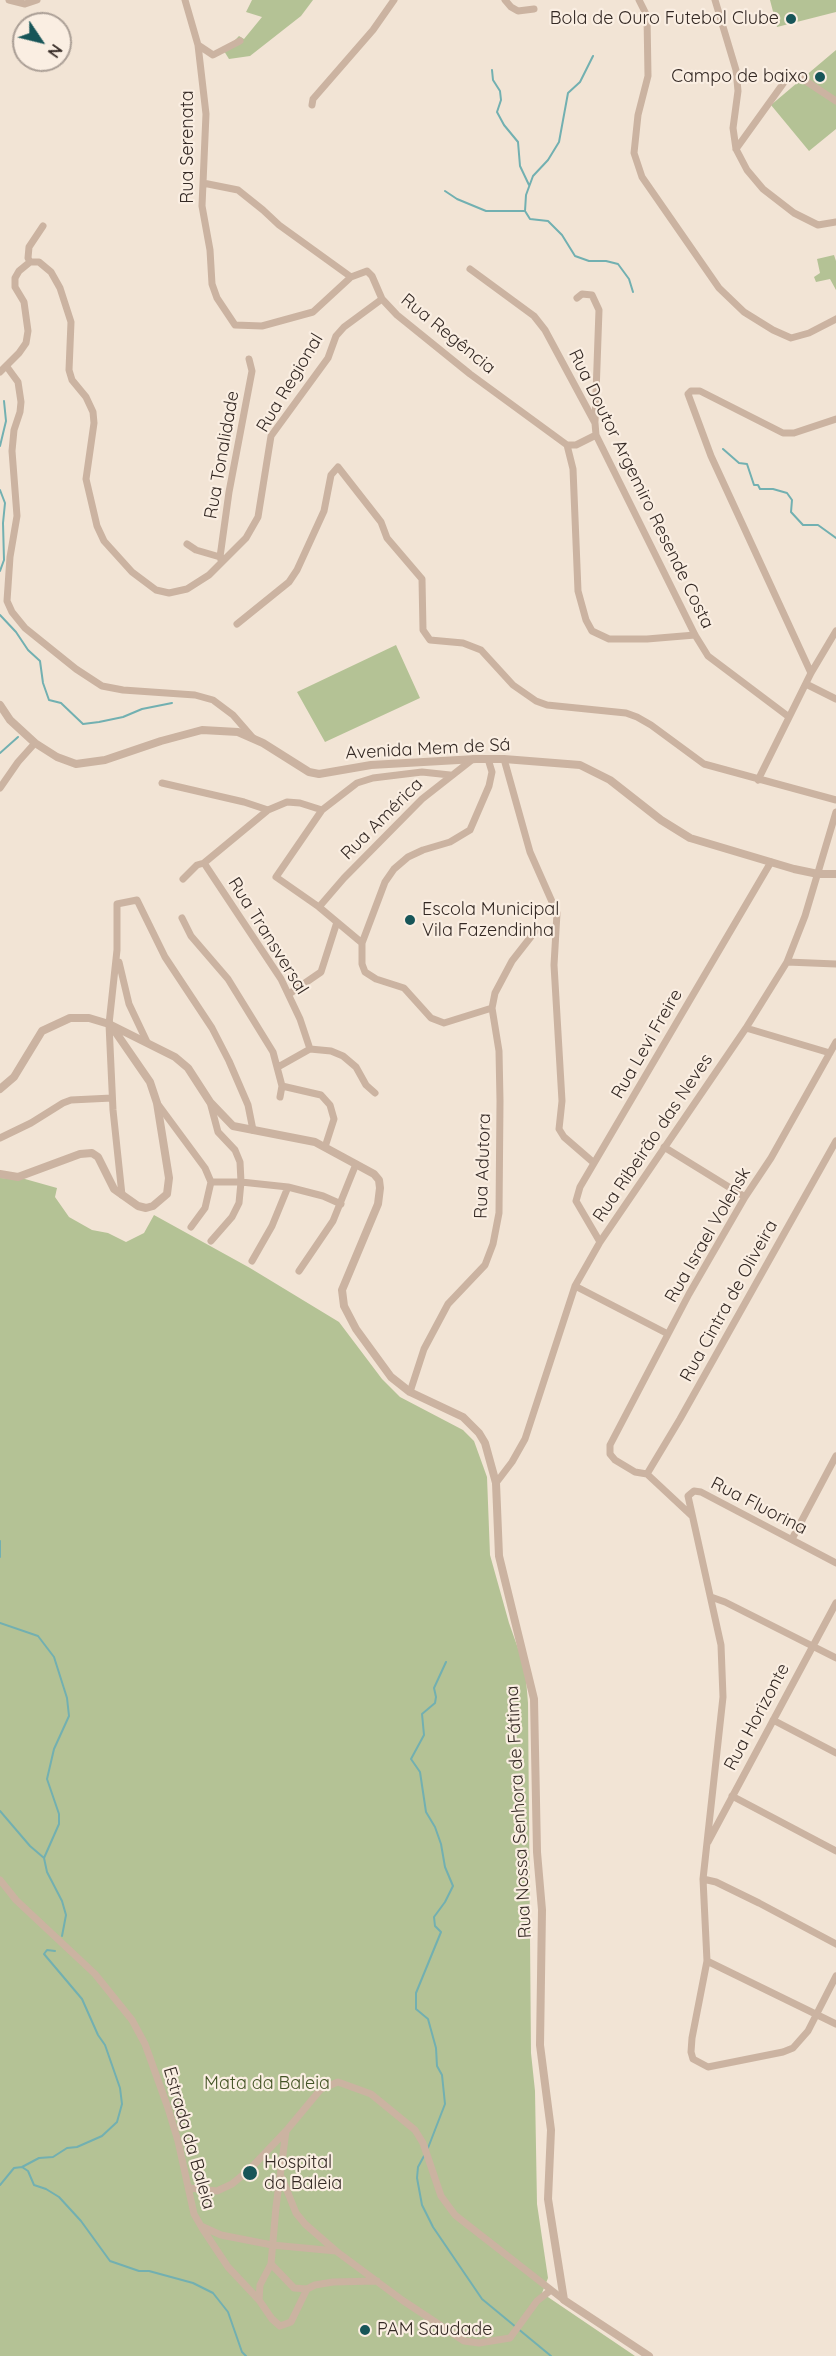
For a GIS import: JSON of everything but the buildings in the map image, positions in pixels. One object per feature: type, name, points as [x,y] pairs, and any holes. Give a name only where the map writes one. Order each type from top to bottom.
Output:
[{"type":"street","points":[[9,0],[26,4],[37,0]]},
{"type":"street","name":"Rua Serenata","points":[[184,0],[198,45],[207,114],[202,206],[210,249],[212,285],[217,298],[234,325],[262,326],[313,312],[351,277]]},
{"type":"street","points":[[312,105],[313,99],[373,30],[394,0]]},
{"type":"street","points":[[505,0],[518,11],[534,9]]},
{"type":"street","points":[[639,0],[647,16],[648,76],[638,115],[634,153],[642,177],[719,288],[744,312],[791,338],[809,333],[836,319]]},
{"type":"street","points":[[715,0],[738,82],[733,128],[736,149],[747,170],[763,189],[794,213],[818,225],[836,222]]},
{"type":"street","points":[[198,45],[213,55],[240,41]]},
{"type":"street","points":[[736,149],[785,81],[792,75],[798,76],[836,101]]},
{"type":"street","points":[[203,183],[238,190],[279,225],[351,277]]},
{"type":"street","points":[[0,372],[7,367],[26,343],[28,331],[24,302],[15,287],[19,271],[30,262],[29,247],[43,226]]},
{"type":"street","name":"Rua Regional","points":[[30,262],[45,265],[60,288],[71,322],[69,370],[72,380],[86,398],[93,412],[94,423],[86,479],[93,516],[104,541],[119,560],[144,583],[156,590],[169,593],[187,589],[209,575],[221,560],[246,538],[258,517],[271,436],[328,358],[336,336],[344,327],[382,299]]},
{"type":"street","name":"Rua Doutor Argemiro Resende Costa","points":[[470,269],[534,316],[545,330],[595,423],[596,435],[694,634],[715,663],[789,717]]},
{"type":"street","name":"Rua Regência","points":[[351,277],[367,270],[382,299],[416,330],[470,374],[567,446]]},
{"type":"street","points":[[577,298],[582,294],[592,295],[599,310],[595,423]]},
{"type":"street","name":"Rua Tonalidade","points":[[221,560],[228,492],[252,371],[249,359]]},
{"type":"street","name":"Avenida Mem de Sá","points":[[7,367],[18,382],[21,402],[14,430],[12,451],[17,516],[10,558],[7,601],[12,612],[25,628],[102,686],[123,690],[195,695],[213,700],[233,715],[253,738],[309,772],[320,774],[371,765],[473,759],[580,765],[610,780],[661,820],[690,838],[818,874],[836,874]]},
{"type":"street","points":[[811,673],[711,456],[688,394],[691,391],[700,391],[783,433],[794,433],[836,419]]},
{"type":"street","points":[[596,435],[576,445],[567,446],[573,470],[578,591],[586,620],[592,631],[609,639],[646,639],[694,634]]},
{"type":"street","points":[[237,624],[289,582],[297,570],[324,511],[330,475],[339,467],[381,522],[387,538],[422,579],[425,635],[430,640],[463,643],[481,650],[513,685],[536,701],[547,705],[626,713],[651,725],[704,764],[836,800]]},
{"type":"street","points":[[188,544],[196,550],[221,560]]},
{"type":"street","points":[[758,780],[811,673],[836,631]]},
{"type":"street","points":[[806,684],[836,699]]},
{"type":"street","points":[[0,705],[10,720],[35,743],[65,761],[84,764],[202,730],[238,732],[253,738]]},
{"type":"street","points":[[0,788],[35,743]]},
{"type":"street","name":"Rua América","points":[[319,908],[344,878],[422,799],[473,759]]},
{"type":"street","points":[[488,759],[492,772],[489,786],[470,830],[450,842],[408,857],[394,869],[385,882],[362,943],[362,964],[365,972],[376,979],[404,988],[431,1018],[438,1022],[455,1021],[492,1008]]},
{"type":"street","points":[[504,759],[530,852],[557,913],[554,965],[562,1073],[559,1129],[564,1137],[594,1163]]},
{"type":"street","points":[[362,943],[319,908],[276,878],[322,810],[357,783],[373,778],[422,772],[450,775]]},
{"type":"street","points":[[162,783],[244,801],[268,810]]},
{"type":"street","points":[[183,879],[197,865],[204,863],[268,810],[287,802],[293,802],[322,810]]},
{"type":"street","name":"Rua Ribeirão das Neves","points":[[496,1483],[512,1462],[525,1439],[575,1286],[600,1242],[746,1028],[787,962],[805,916],[836,812]]},
{"type":"street","name":"Rua Levi Freire","points":[[600,1242],[576,1201],[580,1186],[771,862]]},
{"type":"street","name":"Rua Transversal","points":[[204,863],[289,994],[310,1048]]},
{"type":"street","points":[[122,1195],[112,1098],[110,1024],[117,950],[117,904],[137,900],[165,957],[212,1028],[229,1061],[248,1105],[253,1130]]},
{"type":"street","points":[[182,918],[191,936],[228,979],[273,1052],[282,1086],[280,1097]]},
{"type":"street","points":[[289,994],[321,972],[337,922]]},
{"type":"street","name":"Rua Adutora","points":[[410,1392],[424,1349],[448,1304],[481,1271],[493,1244],[499,1213],[500,1101],[499,1051],[492,1008],[495,993],[512,961],[537,929]]},
{"type":"street","points":[[117,950],[129,1004],[147,1042]]},
{"type":"street","points":[[787,962],[836,964]]},
{"type":"street","name":"Rua Nossa Senhora de Fátima","points":[[0,1089],[14,1077],[42,1031],[70,1018],[89,1018],[110,1024],[175,1057],[188,1068],[210,1102],[234,1126],[304,1139],[325,1147],[379,1179],[381,1188],[378,1204],[342,1290],[344,1306],[356,1329],[391,1377],[410,1392],[463,1417],[479,1433],[485,1443],[496,1483],[499,1556],[534,1699],[537,1852],[542,1910],[540,2045],[551,2130],[548,2199],[564,2300]]},
{"type":"street","points":[[0,1174],[18,1177],[80,1154],[92,1153],[98,1157],[110,1183],[122,1195],[146,1208],[162,1200],[166,1194],[169,1178],[157,1103],[150,1082],[110,1024]]},
{"type":"street","points":[[746,1028],[831,1053]]},
{"type":"street","name":"Rua Israel Volensk","points":[[647,1474],[635,1472],[615,1460],[610,1454],[610,1444],[668,1334],[745,1197],[771,1158],[836,1042]]},
{"type":"street","points":[[278,1067],[310,1048],[332,1051],[344,1056],[356,1067],[366,1086],[375,1093]]},
{"type":"street","points":[[282,1086],[321,1095],[330,1105],[334,1119],[325,1147]]},
{"type":"street","points":[[0,1138],[71,1100],[112,1098]]},
{"type":"street","points":[[210,1102],[218,1132],[236,1150],[240,1162],[241,1182],[239,1203],[232,1217],[211,1241]]},
{"type":"street","points":[[157,1103],[205,1168],[211,1182],[205,1208],[190,1227]]},
{"type":"street","name":"Rua Cintra de Oliveira","points":[[647,1474],[836,1141]]},
{"type":"street","points":[[664,1147],[745,1197]]},
{"type":"street","points":[[299,1272],[321,1240],[340,1204],[356,1164]]},
{"type":"street","points":[[211,1182],[241,1182],[288,1187],[323,1196],[340,1204]]},
{"type":"street","points":[[252,1261],[272,1226],[288,1187]]},
{"type":"street","points":[[575,1286],[668,1334]]},
{"type":"street","points":[[792,1539],[836,1456]]},
{"type":"street","points":[[647,1474],[693,1516],[721,1645],[723,1696],[704,1879],[707,1961],[692,2038],[693,2059],[700,2065],[708,2067],[783,2052],[801,2041],[836,1976]]},
{"type":"street","name":"Rua Fluorina","points":[[693,1516],[688,1496],[697,1491],[836,1563]]},
{"type":"street","points":[[711,1597],[836,1658]]},
{"type":"street","name":"Rua Horizonte","points":[[706,1846],[836,1603]]},
{"type":"street","points":[[773,1720],[836,1753]]},
{"type":"street","points":[[732,1796],[836,1851]]},
{"type":"street","points":[[704,1879],[716,1882],[759,1903],[836,1944]]},
{"type":"street","name":"Estrada da Baleia","points":[[0,1880],[16,1900],[95,1974],[132,2020],[145,2044],[162,2091],[178,2141],[194,2214],[201,2226],[221,2235],[272,2246],[336,2251]]},
{"type":"street","points":[[707,1961],[836,2024]]},
{"type":"street","points":[[189,2188],[217,2191],[232,2184],[249,2170],[286,2131],[321,2089],[339,2082],[371,2094],[415,2130],[423,2143],[441,2196],[455,2215],[564,2300],[649,2356]]},
{"type":"street","points":[[259,2300],[260,2285],[271,2264],[286,2131]]},
{"type":"street","points":[[281,2176],[296,2213],[305,2224],[336,2251],[402,2300],[464,2341],[479,2343],[512,2335],[537,2301],[551,2290]]},
{"type":"street","points":[[201,2226],[228,2267],[280,2326],[286,2325],[295,2316],[307,2289],[315,2284],[378,2281]]},
{"type":"street","points":[[271,2264],[294,2288],[307,2289]]},
{"type":"green space","points":[[252,0],[313,0],[301,16],[250,56],[229,59],[224,51],[239,36],[244,39],[262,17],[246,12]]},
{"type":"green space","name":"Bola de Ouro Futebol Clube","points":[[770,0],[836,0],[836,12],[777,27]]},
{"type":"green space","name":"Campo de baixo","points":[[836,50],[836,129],[809,151],[771,105]]},
{"type":"green space","points":[[834,255],[836,290],[830,279],[816,282],[814,277],[820,273],[817,259]]},
{"type":"green space","points":[[396,645],[420,698],[325,742],[297,692]]},
{"type":"green space","name":"Mata da Baleia","points":[[0,1178],[25,1179],[57,1188],[55,1197],[69,1217],[92,1230],[108,1233],[126,1242],[144,1233],[154,1215],[250,1268],[339,1322],[382,1379],[400,1397],[463,1430],[474,1441],[487,1477],[490,1555],[509,1623],[525,1668],[528,1703],[531,2053],[535,2091],[537,2204],[548,2278],[542,2293],[635,2356],[0,2356]]},
{"type":"waterway","points":[[593,56],[580,82],[568,93],[559,142],[548,160],[533,176],[526,195],[525,211],[530,219],[548,221],[562,235],[575,256],[589,261],[618,264],[629,279],[633,292]]},
{"type":"waterway","points":[[492,70],[493,80],[500,91],[501,100],[497,112],[518,142],[520,166],[529,185]]},
{"type":"waterway","points":[[445,191],[457,199],[486,211],[525,211]]},
{"type":"waterway","points":[[0,446],[6,421],[4,401]]},
{"type":"waterway","points":[[723,449],[739,463],[747,464],[754,485],[758,485],[760,489],[773,489],[787,493],[792,500],[791,512],[803,525],[818,525],[836,538]]},
{"type":"waterway","points":[[0,490],[5,503],[4,560],[0,571]]},
{"type":"waterway","points":[[0,615],[16,632],[28,650],[40,661],[43,683],[49,700],[61,703],[83,724],[123,717],[142,709],[172,703]]},
{"type":"waterway","points":[[0,753],[18,737]]},
{"type":"waterway","points":[[0,1541],[0,1557]]},
{"type":"waterway","points":[[0,1623],[38,1636],[54,1657],[67,1698],[69,1716],[54,1749],[47,1779],[59,1814],[59,1824],[44,1858]]},
{"type":"waterway","points":[[428,2148],[445,2104],[442,2075],[437,2066],[436,2048],[428,2019],[416,2009],[416,1993],[441,1932],[435,1926],[434,1917],[453,1886],[445,1867],[435,1827],[426,1812],[420,1772],[411,1759],[424,1735],[422,1714],[435,1703],[434,1688],[446,1662]]},
{"type":"waterway","points":[[0,1811],[30,1846],[44,1858],[47,1872],[62,1901],[66,1915],[62,1936]]},
{"type":"waterway","points":[[0,2185],[14,2168],[22,2167],[39,2158],[53,2157],[67,2148],[77,2147],[102,2136],[117,2122],[122,2104],[120,2088],[105,2045],[82,1999],[44,1954],[47,1950],[55,1951]]},
{"type":"waterway","points":[[424,2156],[418,2167],[417,2178],[422,2205],[433,2227],[482,2299],[551,2356]]},
{"type":"waterway","points":[[22,2167],[28,2171],[34,2185],[59,2197],[81,2221],[110,2261],[139,2271],[149,2271],[193,2283],[213,2293],[228,2312],[242,2352],[246,2356]]},
{"type":"place","name":"Bola de Ouro Futebol Clube","points":[[791,19]]},
{"type":"place","name":"Campo de baixo","points":[[820,77]]},
{"type":"place","name":"Escola Municipal Vila Fazendinha","points":[[410,920]]},
{"type":"place","name":"Hospital da Baleia","points":[[250,2173]]},
{"type":"place","name":"PAM Saudade","points":[[365,2330]]}]
